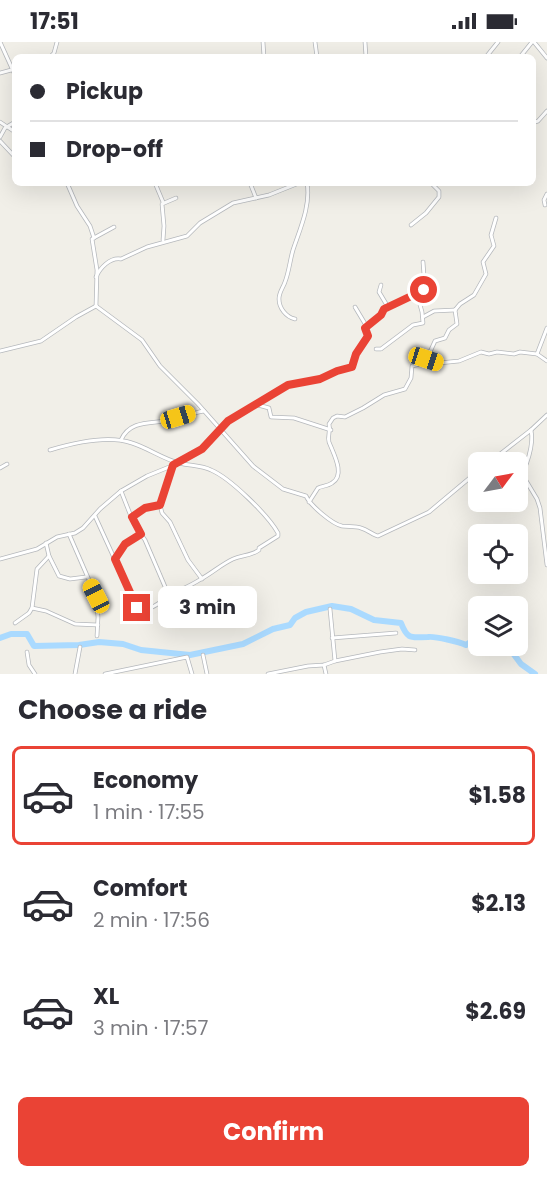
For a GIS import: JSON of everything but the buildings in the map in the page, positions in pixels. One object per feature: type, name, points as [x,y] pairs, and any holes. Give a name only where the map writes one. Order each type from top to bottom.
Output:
[{"type":"street","points":[[0,42],[12,65]]},
{"type":"street","points":[[488,54],[498,42]]},
{"type":"street","points":[[523,54],[533,42],[547,58]]},
{"type":"street","points":[[536,122],[547,111]]},
{"type":"street","points":[[0,122],[12,130]]},
{"type":"street","points":[[12,124],[7,126],[0,139],[12,153]]},
{"type":"street","points":[[68,186],[77,206],[91,228],[97,270],[96,306]]},
{"type":"street","points":[[156,186],[163,202],[164,240],[162,241]]},
{"type":"street","points":[[251,186],[256,198]]},
{"type":"street","points":[[96,278],[101,268],[112,260],[121,259],[162,241],[172,241],[187,236],[200,223],[226,207],[290,186]]},
{"type":"street","points":[[295,319],[290,318],[284,312],[279,303],[279,295],[285,282],[302,217],[308,205],[307,186]]},
{"type":"street","points":[[411,225],[426,213],[440,196],[434,186]]},
{"type":"street","points":[[545,205],[544,200],[547,194]]},
{"type":"street","points":[[163,202],[176,198]]},
{"type":"street","points":[[423,317],[434,311],[455,310],[474,295],[486,274],[483,262],[494,246],[491,235],[496,218]]},
{"type":"street","points":[[93,237],[114,227]]},
{"type":"street","points":[[0,559],[37,549],[57,537],[83,528],[121,491],[147,476],[179,463],[202,449],[238,414],[258,405],[288,385],[320,379],[352,367],[356,354],[368,336],[365,329],[388,307],[425,288],[423,262]]},
{"type":"street","points":[[381,285],[379,292],[388,307]]},
{"type":"street","points":[[376,349],[381,349],[413,325],[423,323],[417,294]]},
{"type":"street","points":[[0,351],[40,341],[96,306]]},
{"type":"street","points":[[96,306],[142,340],[160,366],[253,466],[283,489],[306,496],[309,502],[331,521],[343,526],[361,528],[378,537],[429,512],[468,479]]},
{"type":"street","points":[[355,307],[367,327]]},
{"type":"street","points":[[309,502],[318,488],[335,481],[337,474],[338,463],[328,440],[331,430],[329,424],[333,418],[345,417],[384,395],[405,389],[411,378],[412,366],[425,363],[435,340],[445,338],[449,330],[457,324],[455,310]]},
{"type":"street","points":[[537,354],[547,328]]},
{"type":"street","points":[[426,359],[439,363],[459,361],[481,352],[489,354],[497,352],[537,354],[547,361]]},
{"type":"street","points":[[258,405],[269,408],[271,417],[294,418],[331,430]]},
{"type":"street","points":[[121,441],[128,431],[143,423],[169,420],[204,411]]},
{"type":"street","points":[[503,452],[546,418]]},
{"type":"street","points":[[528,454],[531,430]]},
{"type":"street","points":[[50,450],[72,443],[89,441],[131,442],[179,463],[210,469],[248,499],[279,533],[253,554],[245,554],[231,560],[169,596],[163,603],[153,607],[137,608],[95,516]]},
{"type":"street","points":[[0,468],[7,464]]},
{"type":"street","points":[[173,465],[160,505],[162,513],[170,522],[188,560],[201,579]]},
{"type":"street","points":[[528,484],[540,508],[547,566]]},
{"type":"street","points":[[121,491],[169,596]]},
{"type":"street","points":[[132,517],[145,508],[160,505]]},
{"type":"street","points":[[541,526],[547,526]]},
{"type":"street","points":[[69,534],[98,602],[97,636]]},
{"type":"street","points":[[115,559],[125,544],[141,534]]},
{"type":"street","points":[[46,543],[49,556],[59,576],[69,579],[86,577]]},
{"type":"street","points":[[15,623],[32,608],[37,569],[49,556]]},
{"type":"street","points":[[32,608],[46,611],[75,624],[98,625]]},
{"type":"street","points":[[330,609],[335,661]]},
{"type":"street","points":[[332,638],[396,633]]},
{"type":"street","points":[[75,674],[80,647]]},
{"type":"street","points":[[268,674],[402,649],[415,650]]},
{"type":"street","points":[[27,652],[29,665],[35,674]]},
{"type":"street","points":[[203,655],[207,674]]},
{"type":"street","points":[[105,674],[187,657],[192,674]]},
{"type":"street","points":[[324,665],[326,674]]},
{"type":"street","points":[[135,667],[137,674]]},
{"type":"waterway","points":[[0,638],[11,634],[27,634],[34,646],[99,642],[123,644],[141,650],[190,655],[243,644],[273,629],[290,625],[295,618],[306,612],[332,606],[351,609],[374,620],[401,623],[411,637],[436,637],[468,644]]},
{"type":"waterway","points":[[515,656],[521,664],[535,674]]},
{"type":"route","points":[[137,608],[115,559],[128,541],[141,534],[132,517],[145,508],[160,505],[173,465],[202,449],[228,421],[238,414],[258,405],[288,385],[320,379],[352,367],[358,350],[368,336],[365,328],[381,315],[384,309],[424,290]]}]
